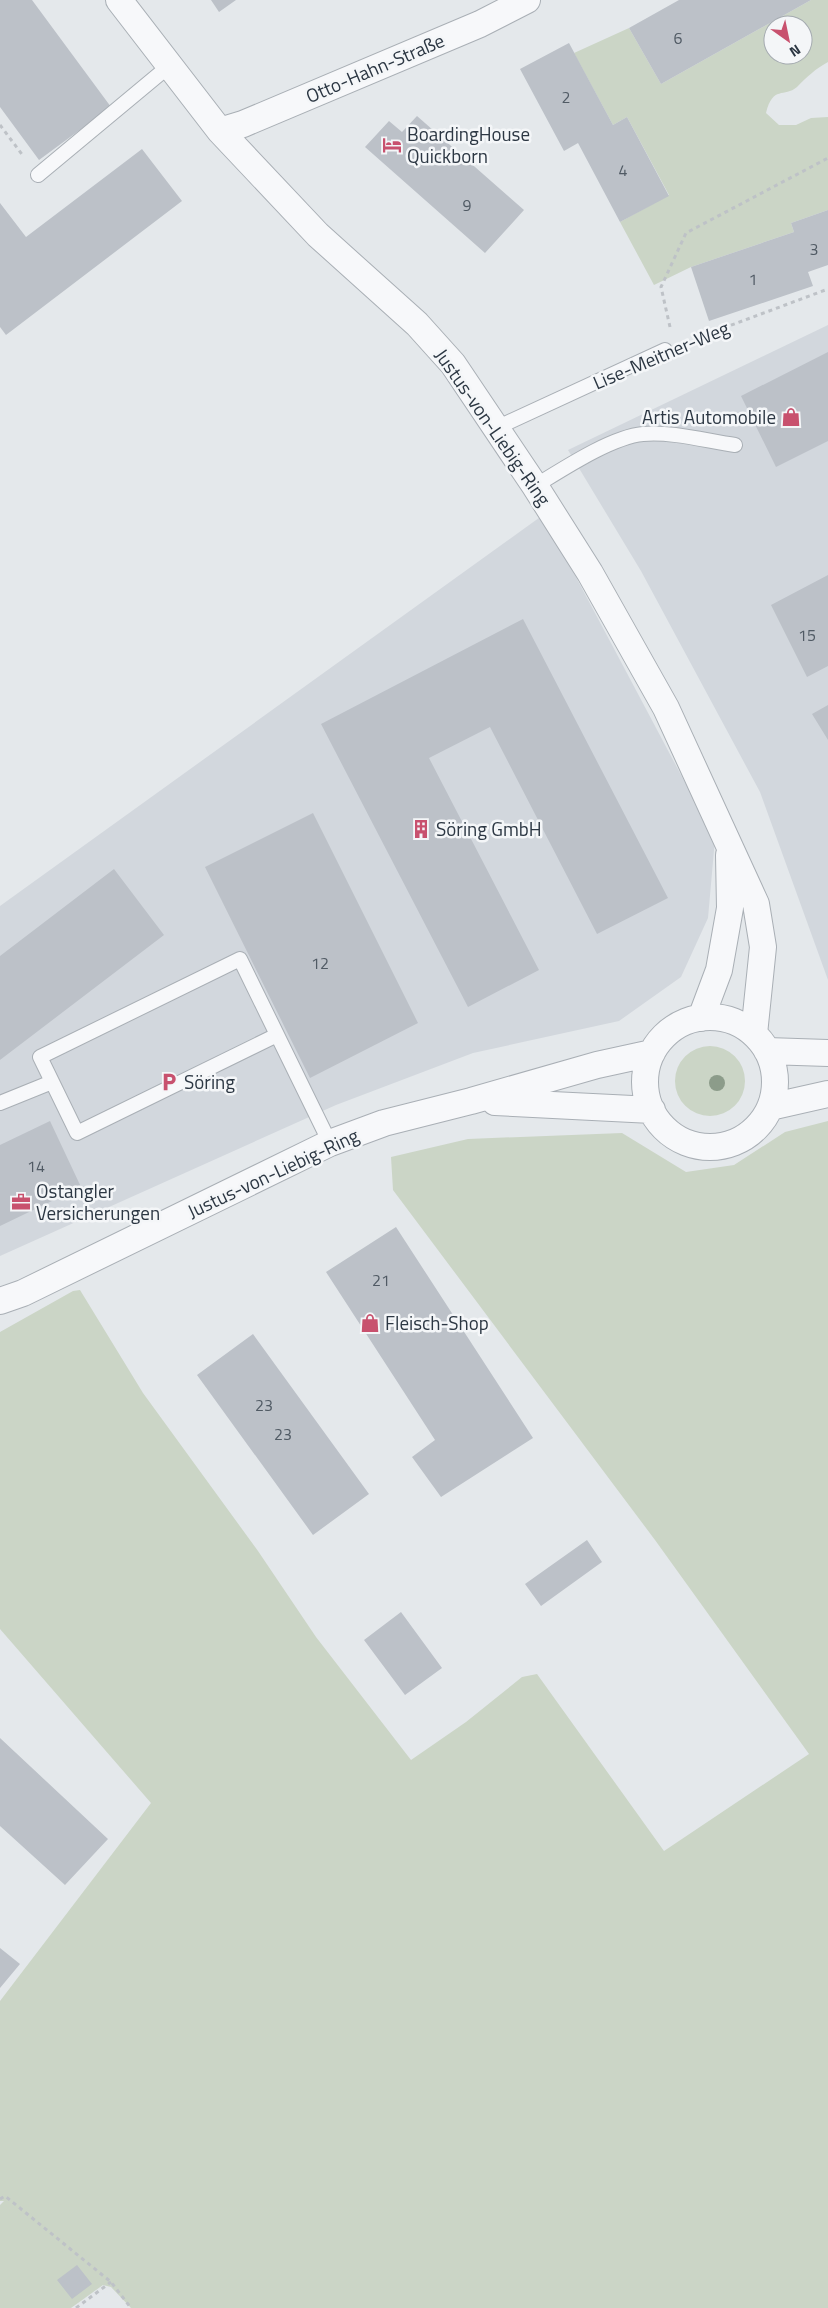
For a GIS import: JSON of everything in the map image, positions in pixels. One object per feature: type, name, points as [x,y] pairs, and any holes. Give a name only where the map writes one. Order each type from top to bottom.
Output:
[{"type":"street","name":"Justus-von-Liebig-Ring","points":[[119,0],[220,131],[318,235],[417,324],[453,364],[535,486],[590,573],[666,708],[756,904],[763,935],[760,1042]]},
{"type":"street","name":"Otto-Hahn-Straße","points":[[220,131],[252,120],[480,24],[527,0]]},
{"type":"street","name":"Justus-von-Liebig-Ring","points":[[701,1018],[719,970],[730,908],[730,844]]},
{"type":"street","points":[[701,1018],[721,1018],[741,1025],[760,1042],[775,1075],[774,1095],[766,1116],[751,1132],[732,1144],[710,1147],[688,1143],[669,1132],[654,1116],[646,1095],[646,1073],[652,1053],[664,1036],[681,1024],[701,1018]]},
{"type":"street","points":[[760,1042],[828,1052]]},
{"type":"street","name":"Justus-von-Liebig-Ring","points":[[0,1300],[23,1293],[330,1143],[384,1123],[471,1101],[597,1065],[652,1053]]},
{"type":"street","points":[[770,1107],[828,1094]]},
{"type":"street","name":"Justus-von-Liebig-Ring","points":[[471,1101],[652,1110]]},
{"type":"lane","points":[[38,175],[169,66]]},
{"type":"lane","name":"Lise-Meitner-Weg","points":[[496,428],[669,349]]},
{"type":"lane","points":[[535,486],[621,439],[642,434],[658,433],[735,445]]},
{"type":"lane","points":[[277,1035],[77,1133],[40,1057],[240,959],[330,1143]]},
{"type":"lane","points":[[0,1103],[52,1082]]},
{"type":"path","points":[[0,125],[38,175]]},
{"type":"path","points":[[669,349],[661,287],[686,233],[828,158]]},
{"type":"path","name":"Lise-Meitner-Weg","points":[[669,349],[828,290]]},
{"type":"path","points":[[0,2199],[4,2196],[111,2282],[132,2308]]},
{"type":"path","points":[[76,2308],[111,2282]]},
{"type":"shaded area","points":[[828,325],[828,980],[760,792],[641,571],[568,450]]},
{"type":"shaded area","points":[[543,515],[715,839],[708,918],[681,977],[619,1021],[473,1053],[336,1105],[0,1256],[0,906]]},
{"type":"green space","points":[[811,0],[828,0],[828,62],[815,70],[797,87],[788,92],[775,95],[766,113],[779,125],[796,125],[811,118],[828,117],[828,210],[791,223],[794,232],[691,267],[654,285],[620,222],[669,195],[627,117],[613,125],[574,53],[629,28],[661,84],[763,27],[763,65],[813,65],[813,15],[784,15]]},
{"type":"green space","points":[[710,1046],[723,1049],[735,1056],[742,1068],[745,1081],[742,1094],[735,1106],[723,1113],[710,1116],[697,1113],[685,1106],[678,1094],[675,1081],[678,1068],[685,1056],[697,1049]]},
{"type":"green space","points":[[828,1121],[828,2308],[131,2308],[111,2287],[103,2285],[71,2308],[0,2308],[0,2205],[4,2201],[0,2201],[0,2001],[151,1803],[0,1629],[0,1332],[73,1291],[80,1290],[143,1393],[258,1551],[316,1637],[411,1760],[466,1722],[522,1677],[537,1674],[664,1851],[809,1754],[655,1540],[393,1190],[391,1157],[468,1139],[622,1133],[686,1172],[734,1165],[785,1132]]},
{"type":"building","points":[[0,0],[32,0],[111,107],[39,160],[0,107]]},
{"type":"building","points":[[211,0],[236,0],[219,12]]},
{"type":"building","points":[[679,0],[811,0],[784,15],[763,15],[763,27],[661,84],[629,28]]},
{"type":"building","points":[[569,43],[613,125],[627,117],[669,196],[620,222],[578,143],[564,151],[520,69]]},
{"type":"building","points":[[417,116],[524,210],[485,253],[365,147],[389,121],[402,132]]},
{"type":"building","points":[[142,149],[182,201],[6,335],[0,327],[0,203],[26,237]]},
{"type":"building","points":[[828,210],[828,265],[808,272],[813,286],[709,321],[691,267],[794,232],[791,223]]},
{"type":"building","points":[[828,352],[828,441],[776,467],[741,396]]},
{"type":"building","points":[[828,575],[828,666],[807,677],[771,605]]},
{"type":"building","name":"Söring GmbH","points":[[523,619],[668,898],[597,934],[490,727],[429,758],[539,970],[468,1007],[321,724]]},
{"type":"building","points":[[828,705],[828,740],[812,714]]},
{"type":"building","points":[[313,813],[418,1023],[310,1078],[205,867]]},
{"type":"building","points":[[114,869],[164,935],[0,1060],[0,956]]},
{"type":"building","points":[[50,1121],[81,1187],[0,1226],[0,1145]]},
{"type":"building","points":[[396,1227],[533,1438],[441,1497],[412,1457],[435,1440],[326,1272]]},
{"type":"building","points":[[253,1334],[369,1494],[313,1535],[197,1375]]},
{"type":"building","points":[[587,1540],[602,1562],[541,1606],[525,1584]]},
{"type":"building","points":[[401,1612],[442,1668],[405,1695],[364,1640]]},
{"type":"building","points":[[0,1738],[108,1839],[65,1885],[0,1826]]},
{"type":"building","points":[[0,1948],[20,1964],[0,1988]]},
{"type":"building","points":[[77,2265],[92,2284],[72,2299],[57,2280]]},
{"type":"place","name":"BoardingHouse Quickborn","points":[[392,145]]},
{"type":"place","name":"Artis Automobile","points":[[791,417]]},
{"type":"place","name":"Söring GmbH","points":[[421,829]]},
{"type":"place","name":"Söring","points":[[169,1082]]},
{"type":"place","name":"Ostangler Versicherungen","points":[[21,1202]]},
{"type":"place","name":"Fleisch-Shop","points":[[370,1323]]}]
